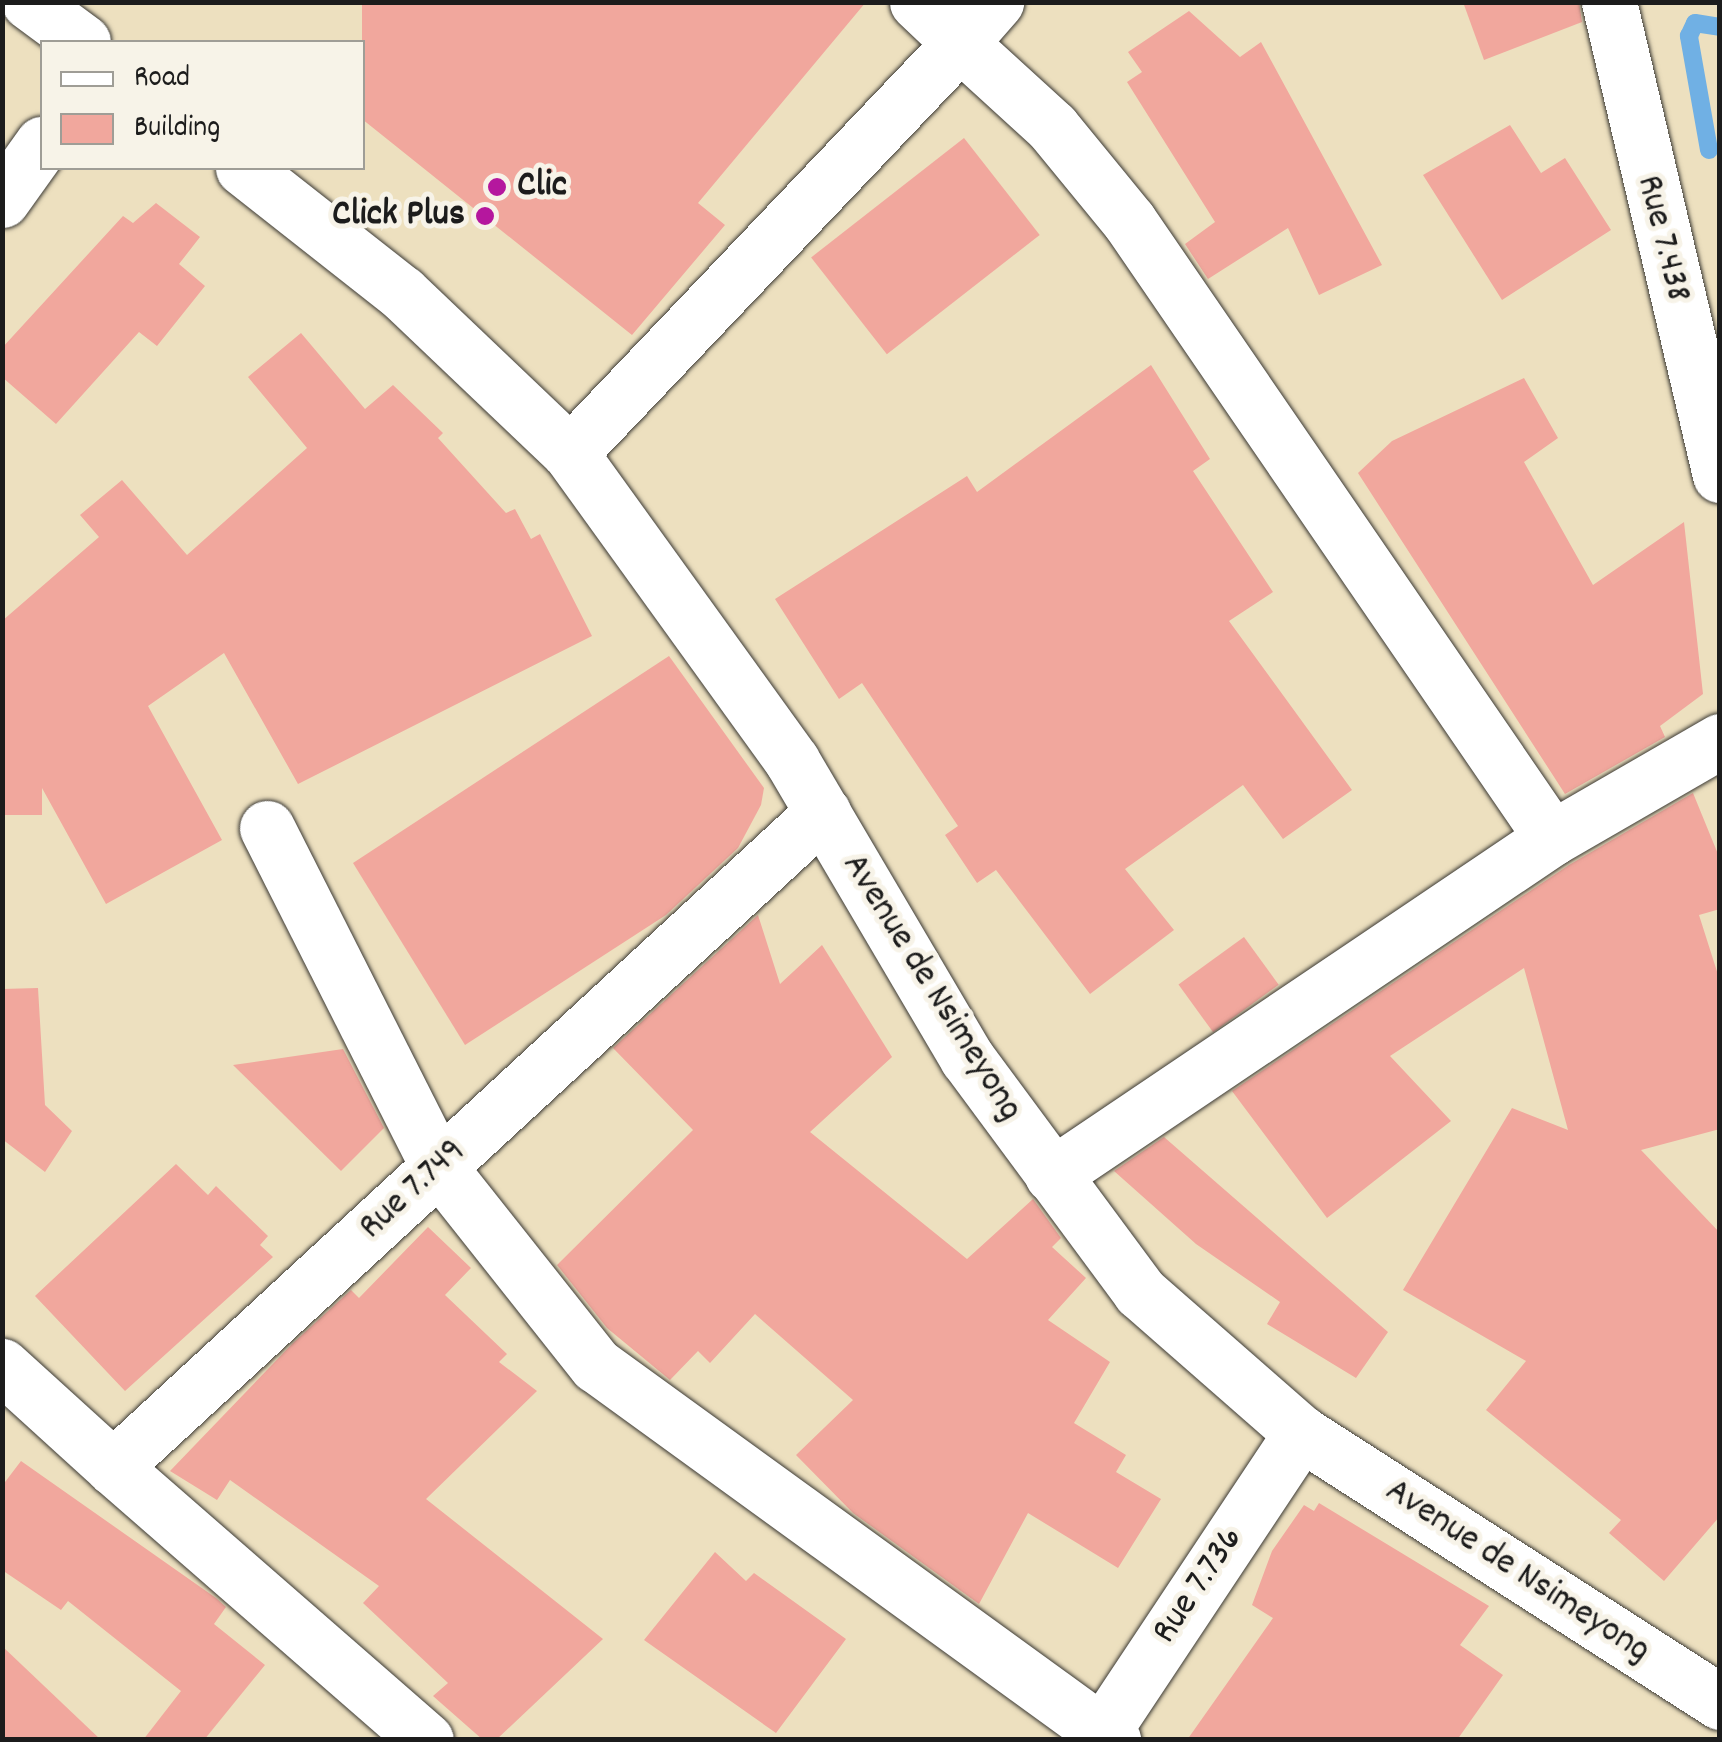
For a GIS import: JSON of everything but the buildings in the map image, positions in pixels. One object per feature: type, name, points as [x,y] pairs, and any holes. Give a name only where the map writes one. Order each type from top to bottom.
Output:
[{"type":"street","points":[[29,2],[80,40]]},
{"type":"street","points":[[917,2],[1052,127],[1129,222],[1552,838]]},
{"type":"street","points":[[570,453],[996,2]]},
{"type":"street","name":"Rue 7.438","points":[[1610,2],[1720,475]]},
{"type":"street","points":[[2,200],[40,147]]},
{"type":"street","name":"Avenue de Nsimeyong","points":[[246,170],[402,293],[570,453],[822,812],[967,1058],[1140,1292],[1300,1433],[1720,1702]]},
{"type":"street","points":[[1052,1174],[1552,838],[1720,741]]},
{"type":"street","name":"Rue 7.749","points":[[113,1466],[822,812]]},
{"type":"street","points":[[267,828],[438,1166],[596,1365],[1104,1737]]},
{"type":"street","points":[[2,1366],[426,1740]]},
{"type":"street","name":"Rue 7.736","points":[[1104,1737],[1300,1433]]},
{"type":"waterway","points":[[1709,150],[1689,36],[1695,23],[1720,27]]},
{"type":"place","name":"Clic","points":[[497,187]]},
{"type":"place","name":"Click Plus","points":[[485,216]]}]
